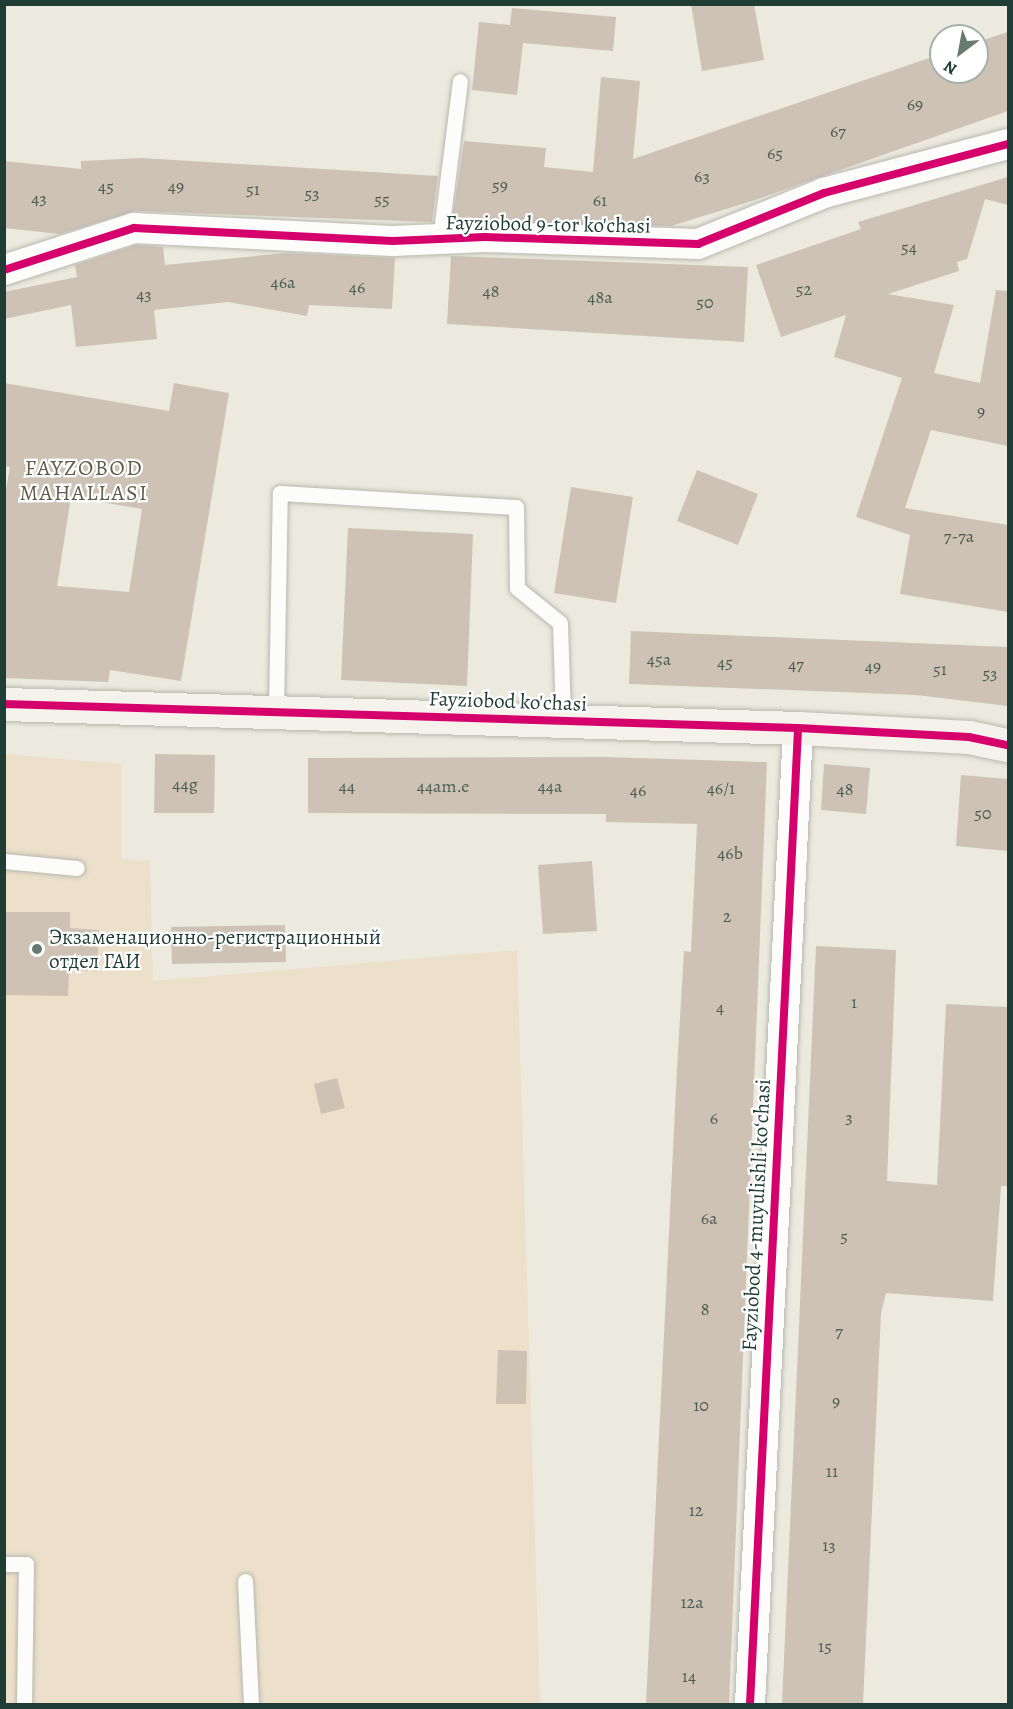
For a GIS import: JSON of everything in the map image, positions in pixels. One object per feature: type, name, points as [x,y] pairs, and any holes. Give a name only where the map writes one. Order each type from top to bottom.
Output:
[{"type":"street","name":"Fayziobod 9-tor ko'chasi","points":[[4,270],[134,228],[440,239],[698,244],[824,193],[1008,144]]},
{"type":"street","name":"Fayziobod ko'chasi","points":[[4,704],[798,728],[969,737],[1008,745]]},
{"type":"street","name":"Fayziobod 4-muyulishli koʻchasi","points":[[750,1704],[798,728]]},
{"type":"lane","points":[[440,239],[460,81]]},
{"type":"lane","points":[[276,712],[279,493],[516,507],[517,588],[560,623],[563,721]]},
{"type":"lane","points":[[4,861],[77,868]]},
{"type":"lane","points":[[4,1564],[26,1564],[24,1704]]},
{"type":"lane","points":[[245,1581],[251,1704]]},
{"type":"shaded area","points":[[4,754],[121,764],[121,859],[150,861],[153,981],[517,950],[540,1704],[5,1704]]},
{"type":"building","points":[[691,4],[754,4],[764,60],[702,71]]},
{"type":"building","points":[[512,8],[616,17],[613,51],[523,43],[517,95],[472,90],[479,22],[510,25]]},
{"type":"building","points":[[1008,32],[1008,111],[752,201],[671,226],[452,221],[464,141],[546,148],[544,167],[593,172],[601,77],[640,81],[633,159],[929,58],[929,84],[989,84],[989,38]]},
{"type":"building","points":[[142,158],[438,176],[432,222],[135,211],[60,234],[4,228],[4,161],[81,169],[81,161]]},
{"type":"building","points":[[1008,177],[1008,205],[985,199],[967,259],[957,262],[959,271],[888,294],[954,305],[934,373],[980,383],[996,290],[1008,291],[1008,446],[931,430],[905,508],[1008,525],[1008,612],[900,594],[910,535],[856,517],[902,378],[834,357],[846,315],[781,337],[756,265],[861,229],[858,222]]},
{"type":"building","points":[[136,245],[163,247],[165,265],[285,253],[395,258],[392,309],[309,305],[307,316],[228,302],[154,310],[157,339],[76,347],[71,305],[4,319],[4,292],[77,277],[75,265]]},
{"type":"building","points":[[451,256],[748,267],[744,342],[447,324]]},
{"type":"building","points":[[4,383],[169,411],[174,383],[229,393],[181,681],[110,670],[108,682],[4,678],[4,500],[10,467],[4,466]],"holes":[[[71,497],[142,509],[129,592],[57,586]]]},
{"type":"building","points":[[697,470],[758,494],[738,545],[677,521]]},
{"type":"building","points":[[571,487],[633,497],[616,603],[554,593]]},
{"type":"building","points":[[348,528],[473,534],[467,686],[341,680]]},
{"type":"building","points":[[631,631],[1008,647],[1008,706],[916,695],[629,684]]},
{"type":"building","points":[[155,754],[215,755],[214,813],[154,813]]},
{"type":"building","points":[[607,757],[767,762],[729,1704],[646,1704],[677,1068],[684,951],[691,952],[697,824],[606,822],[606,814],[308,813],[308,758]]},
{"type":"building","points":[[824,764],[870,768],[866,814],[821,810]]},
{"type":"building","points":[[961,775],[1008,779],[1008,851],[956,846]]},
{"type":"building","points":[[592,861],[597,931],[543,934],[538,865]]},
{"type":"building","name":"Экзаменационно-регистрационный отдел ГАИ","points":[[4,912],[70,912],[70,928],[99,930],[97,971],[69,970],[68,996],[4,995]]},
{"type":"building","points":[[285,925],[286,962],[172,964],[171,927]]},
{"type":"building","points":[[816,946],[896,950],[887,1181],[937,1185],[946,1004],[1008,1007],[1008,1186],[1001,1186],[993,1301],[886,1293],[881,1313],[863,1704],[782,1704]]},
{"type":"building","points":[[337,1078],[345,1108],[321,1114],[314,1084]]},
{"type":"building","points":[[498,1350],[527,1351],[526,1404],[496,1404]]},
{"type":"cycle path","points":[[4,270],[134,228],[393,241],[485,237],[698,244],[824,193],[1008,144]]},
{"type":"cycle path","points":[[4,704],[798,728],[969,737],[1008,745]]},
{"type":"cycle path","points":[[750,1704],[798,728]]},
{"type":"place","name":"Экзаменационно-регистрационный отдел ГАИ","points":[[37,949]]},
{"type":"district","name":"FAYZOBOD MAHALLASI","points":[[84,480]]}]
